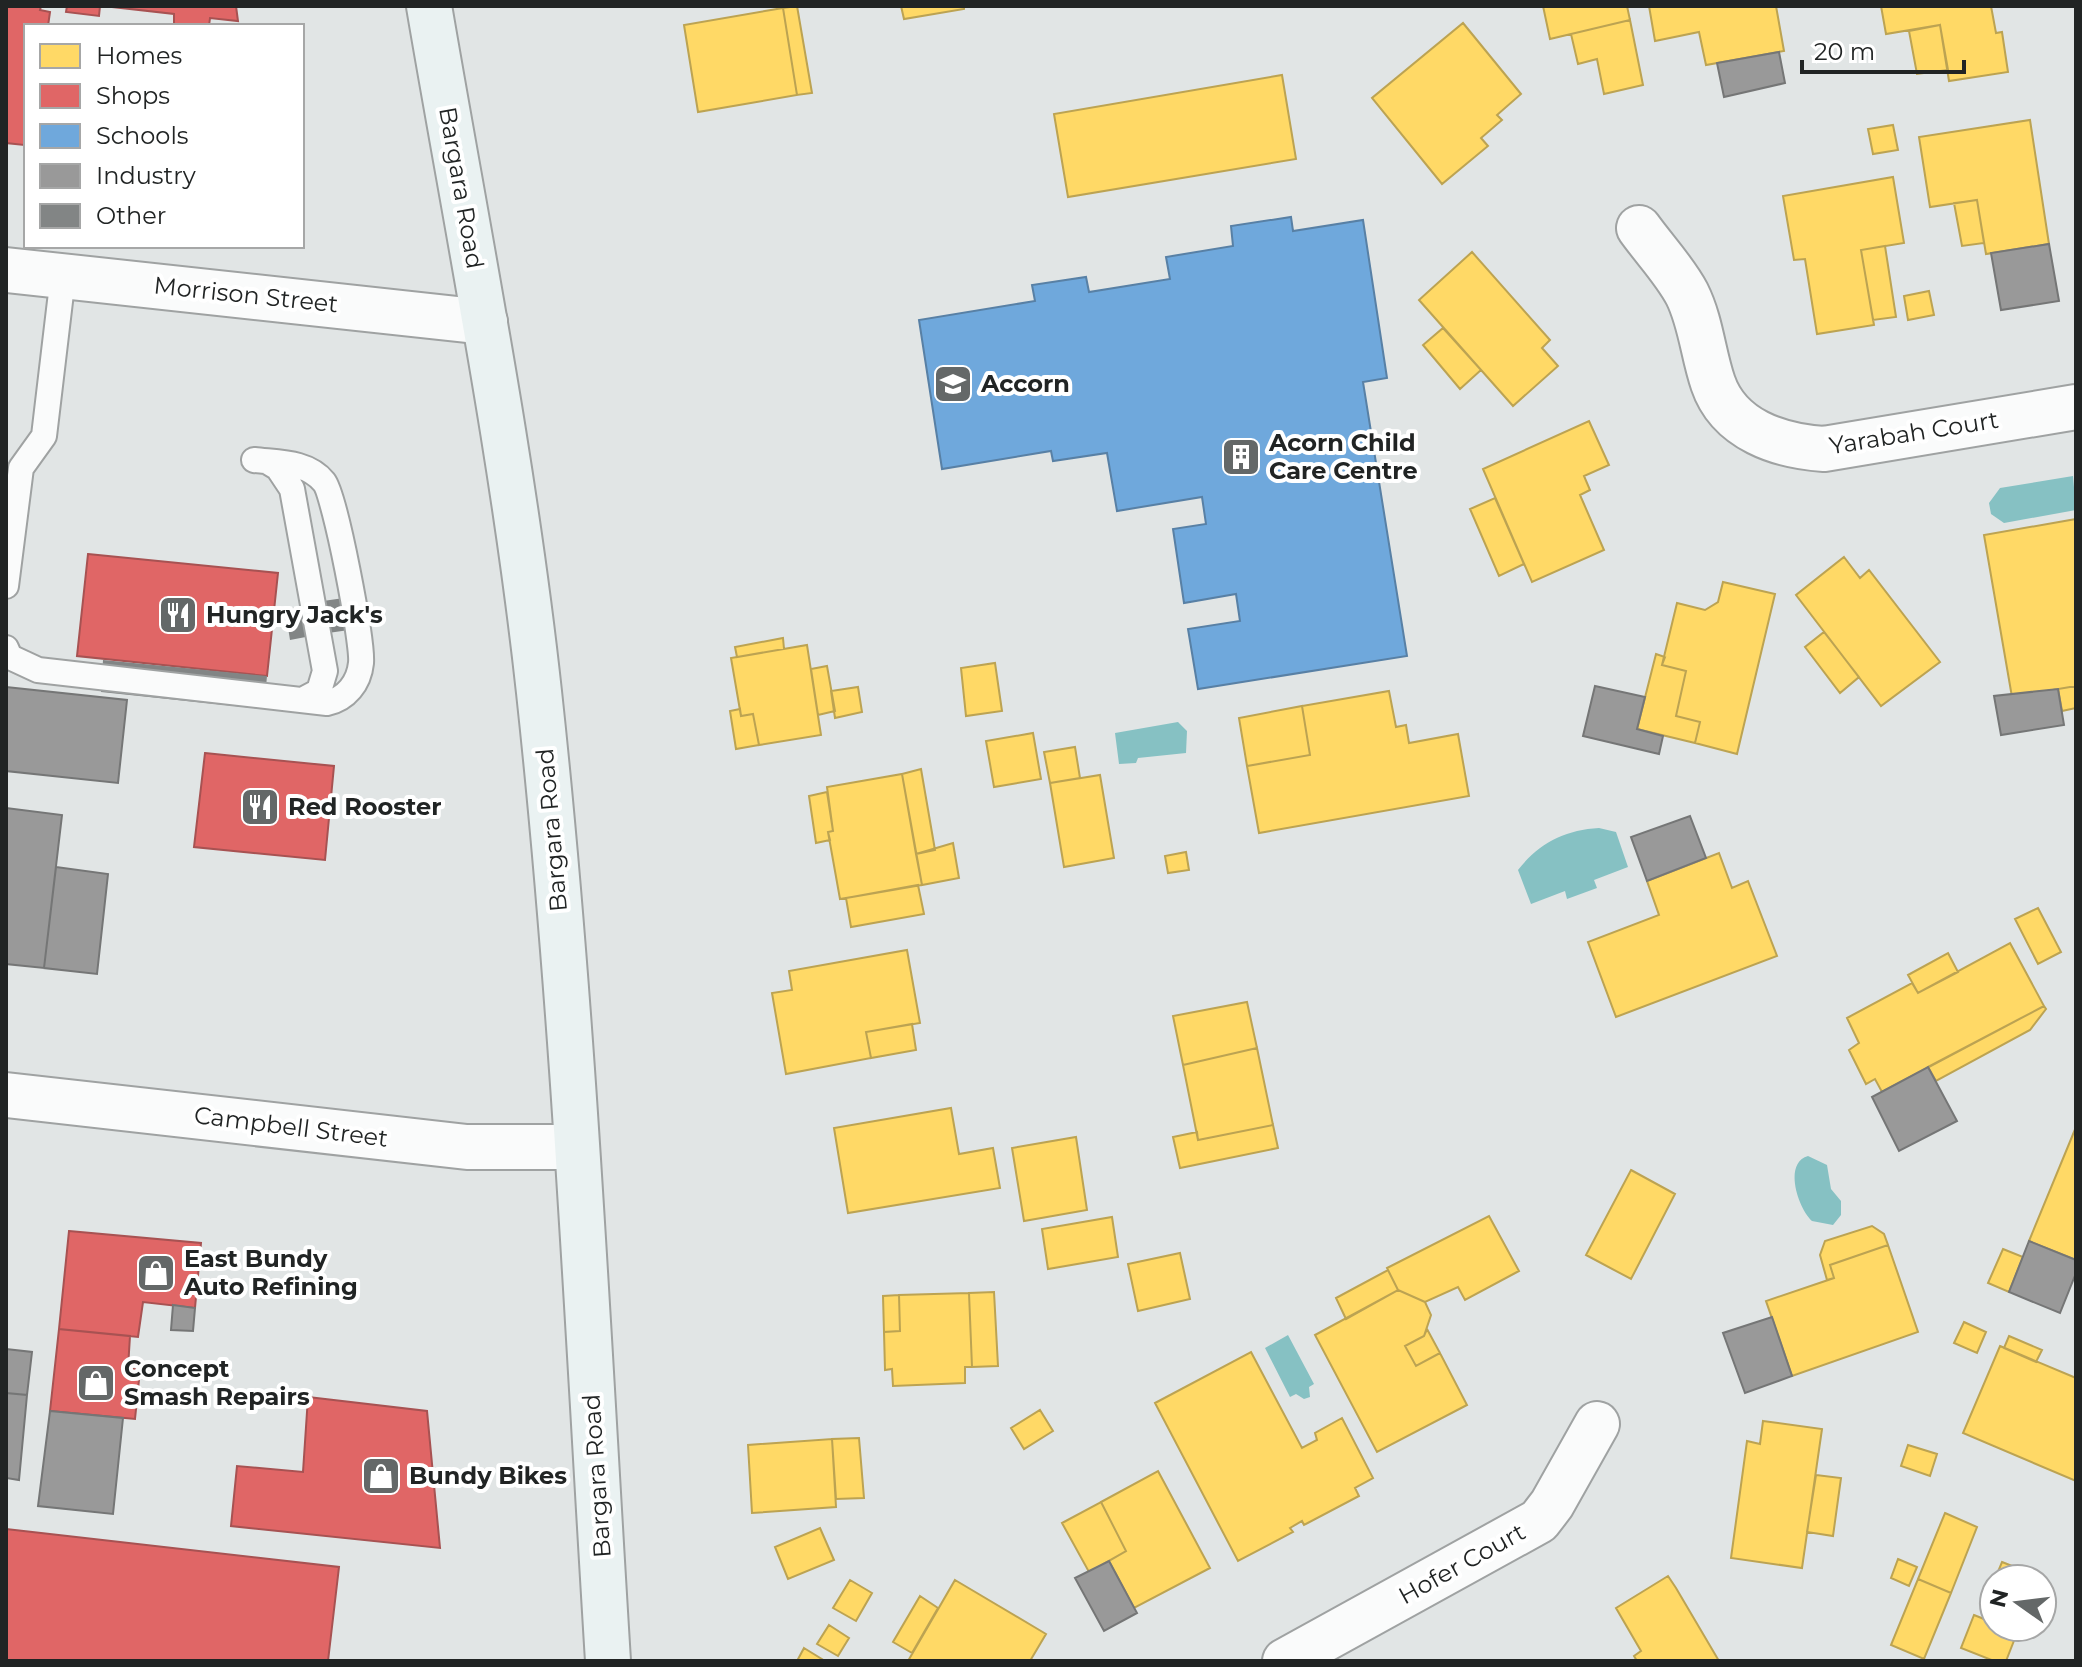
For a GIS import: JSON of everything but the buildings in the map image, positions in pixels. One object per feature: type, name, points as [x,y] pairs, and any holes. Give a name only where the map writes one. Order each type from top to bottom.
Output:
[{"type":"main road","name":"Bargara Road","points":[[429,6],[485,322],[538,687],[557,875],[608,1661]]},
{"type":"street","name":"Yarabah Court","points":[[1639,228],[1686,292],[1714,386],[1727,409],[1744,426],[1771,439],[1796,447],[1824,449],[2076,407]]},
{"type":"street","name":"Morrison Street","points":[[6,270],[485,322]]},
{"type":"street","name":"Campbell Street","points":[[6,1095],[467,1147],[576,1147]]},
{"type":"street","name":"Hofer Court","points":[[1285,1661],[1539,1521],[1597,1424]]},
{"type":"lane","points":[[6,586],[21,468],[44,436],[63,276]]},
{"type":"lane","points":[[6,648],[10,657],[38,670],[327,703],[344,696],[358,677],[360,651],[332,495],[312,471],[297,465],[261,461],[278,468],[292,489],[325,671],[319,691],[302,700]]},
{"type":"water","points":[[2073,476],[2076,510],[2004,523],[1991,514],[1989,503],[2000,488]]},
{"type":"water","points":[[1178,722],[1187,731],[1186,753],[1138,758],[1136,763],[1119,764],[1115,733]]},
{"type":"water","points":[[1599,828],[1616,832],[1628,867],[1594,880],[1597,888],[1567,899],[1565,891],[1531,904],[1518,870],[1526,861],[1544,845],[1564,835]]},
{"type":"water","points":[[1808,1156],[1827,1165],[1831,1189],[1841,1201],[1841,1215],[1833,1225],[1812,1221],[1798,1197],[1796,1167],[1800,1160]]},
{"type":"water","points":[[1288,1335],[1314,1384],[1309,1387],[1310,1397],[1304,1399],[1296,1394],[1290,1397],[1265,1348]]},
{"type":"place","name":"Accorn","points":[[953,384]]},
{"type":"place","name":"Acorn Child Care Centre","points":[[1241,457]]},
{"type":"place","name":"Hungry Jack's","points":[[178,615]]},
{"type":"place","name":"Red Rooster","points":[[260,807]]},
{"type":"place","name":"East Bundy Auto Refining","points":[[156,1273]]},
{"type":"place","name":"Concept Smash Repairs","points":[[96,1383]]},
{"type":"place","name":"Bundy Bikes","points":[[381,1476]]}]
